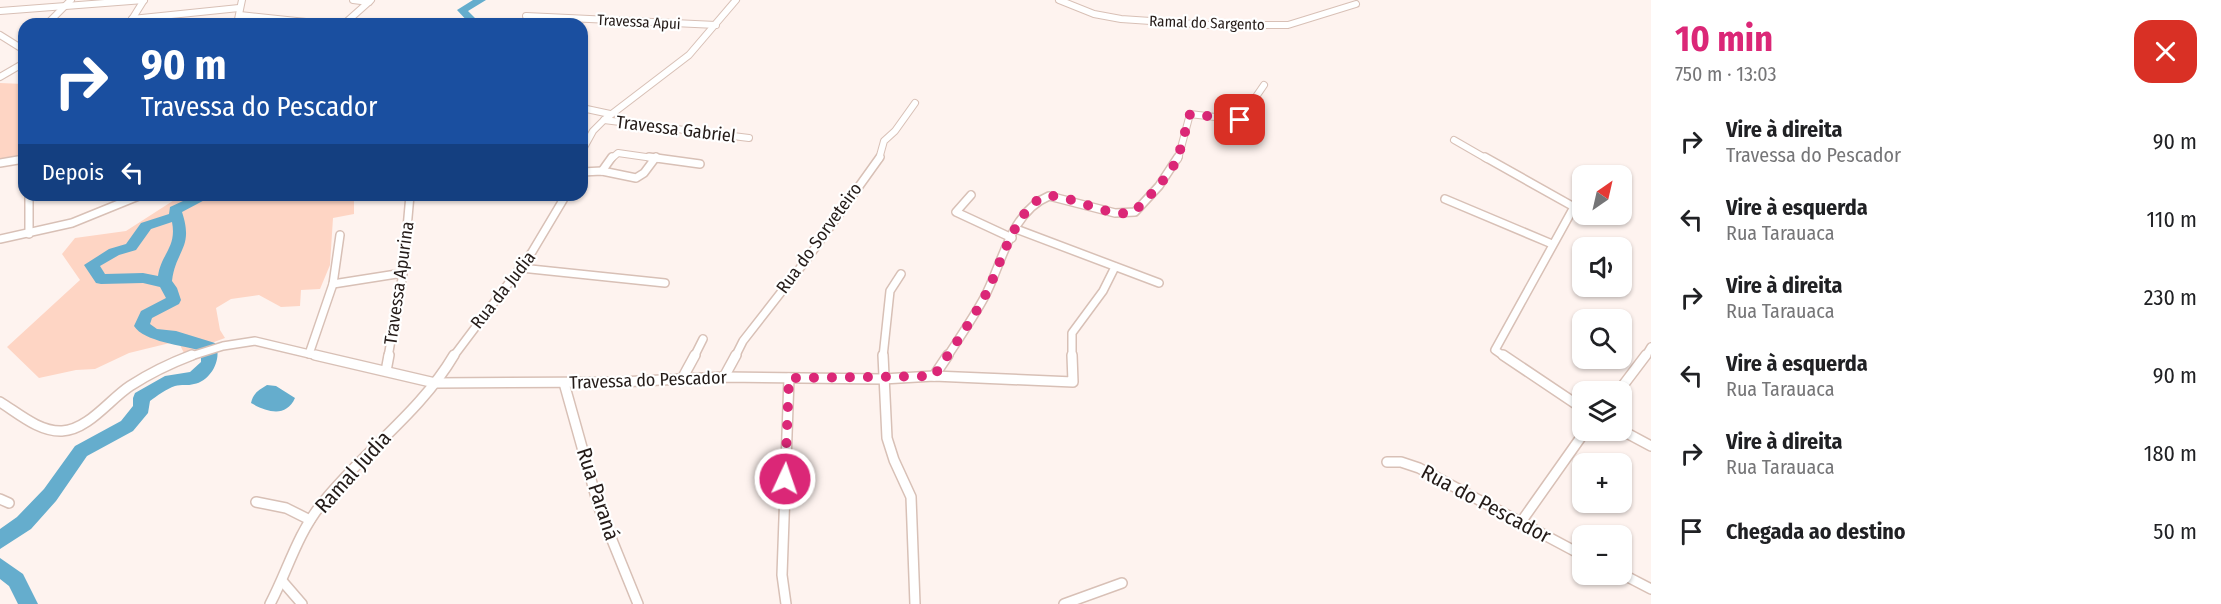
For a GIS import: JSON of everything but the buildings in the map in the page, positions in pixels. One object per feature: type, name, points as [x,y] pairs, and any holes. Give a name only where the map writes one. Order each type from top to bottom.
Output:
[{"type":"street","points":[[53,18],[71,0]]},
{"type":"street","points":[[0,11],[144,0]]},
{"type":"street","points":[[133,18],[144,0]]},
{"type":"street","points":[[238,18],[242,0]]},
{"type":"street","points":[[353,0],[370,1]]},
{"type":"street","points":[[588,140],[593,131],[610,114],[689,55],[736,0]]},
{"type":"street","name":"Ramal do Sargento","points":[[1059,0],[1094,14],[1121,19],[1210,25],[1288,25],[1356,4]]},
{"type":"street","points":[[351,18],[370,1]]},
{"type":"street","points":[[170,18],[240,11],[286,18]]},
{"type":"street","name":"Travessa Apui","points":[[526,16],[568,18]]},
{"type":"street","name":"Travessa Apui","points":[[588,19],[716,25]]},
{"type":"street","points":[[0,35],[18,46]]},
{"type":"street","points":[[0,77],[18,66]]},
{"type":"street","points":[[0,69],[8,72]]},
{"type":"street","points":[[934,376],[990,286],[1016,229],[1033,205],[1044,197],[1056,197],[1115,213],[1134,212],[1159,186],[1177,161],[1190,114],[1240,120],[1264,85]]},
{"type":"street","name":"Rua do Sorveteiro","points":[[724,377],[743,341],[807,259],[867,172],[879,159],[884,141],[895,131],[915,103]]},
{"type":"street","points":[[588,109],[610,114]]},
{"type":"street","name":"Travessa Gabriel","points":[[604,120],[749,138]]},
{"type":"street","points":[[1454,140],[1574,207],[1495,350],[1572,401]]},
{"type":"street","points":[[602,171],[612,157],[618,153],[700,164]]},
{"type":"street","points":[[588,172],[602,171],[639,178],[656,157]]},
{"type":"street","points":[[0,163],[18,160]]},
{"type":"street","points":[[971,195],[958,207],[956,212],[1012,238]]},
{"type":"street","points":[[1445,199],[1552,244]]},
{"type":"street","points":[[29,201],[29,234]]},
{"type":"street","points":[[0,239],[29,234],[90,217],[124,201]]},
{"type":"street","name":"Travessa Apurina","points":[[386,371],[403,273],[409,201]]},
{"type":"street","name":"Rua da Judia","points":[[435,383],[552,224],[563,201]]},
{"type":"street","points":[[1016,229],[1159,283]]},
{"type":"street","points":[[309,354],[333,285],[340,235]]},
{"type":"street","name":"Travessa do Pescador","points":[[0,402],[45,428],[64,431],[80,424],[119,393],[146,376],[192,356],[255,341],[435,383],[564,383],[683,377],[883,379],[934,376],[1072,382],[1072,333],[1103,291],[1115,267]]},
{"type":"street","points":[[520,268],[665,283]]},
{"type":"street","points":[[333,285],[403,273]]},
{"type":"street","points":[[901,274],[890,291],[883,354],[883,379],[887,438],[896,465],[911,497],[915,604]]},
{"type":"street","points":[[683,377],[703,339]]},
{"type":"street","points":[[1627,381],[1651,347]]},
{"type":"street","points":[[786,604],[782,575],[789,378]]},
{"type":"street","name":"Ramal Judia","points":[[270,604],[283,582],[287,565],[310,520],[339,484],[435,383]]},
{"type":"street","name":"Rua Paraná","points":[[564,383],[599,508],[638,604]]},
{"type":"street","points":[[1632,436],[1651,446]]},
{"type":"street","points":[[1521,522],[1579,441]]},
{"type":"street","name":"Rua do Pescador","points":[[1387,462],[1401,460],[1421,468],[1572,550]]},
{"type":"street","points":[[256,502],[285,508],[310,520]]},
{"type":"street","points":[[1632,578],[1651,587]]},
{"type":"street","points":[[283,582],[302,604]]},
{"type":"street","points":[[1064,604],[1122,583]]},
{"type":"shaded area","points":[[0,83],[18,84],[18,159],[0,162]]},
{"type":"shaded area","points":[[173,201],[354,201],[354,214],[333,218],[330,265],[320,289],[301,290],[300,306],[281,307],[259,295],[231,299],[216,308],[220,330],[225,338],[184,353],[178,341],[129,353],[95,369],[76,370],[39,378],[7,347],[80,280],[62,254],[75,238],[126,231]]},
{"type":"water","points":[[267,385],[276,386],[295,398],[287,408],[281,411],[270,411],[251,403],[255,394]]},
{"type":"waterway","points":[[470,18],[462,10],[481,0]]},
{"type":"waterway","points":[[177,216],[175,210],[194,201]]},
{"type":"waterway","points":[[165,283],[143,278],[101,279],[91,265],[114,252],[131,247],[146,226],[177,216]]},
{"type":"waterway","points":[[165,283],[166,270],[180,243],[181,235],[177,216]]},
{"type":"waterway","points":[[0,540],[24,523],[50,495],[81,451],[127,426],[142,408],[141,398],[171,380],[194,378],[209,364],[209,347],[176,337],[153,334],[142,326],[146,315],[174,300],[170,288],[165,283]]},
{"type":"waterway","points":[[0,567],[16,580],[28,604]]},
{"type":"route","points":[[785,479],[789,378],[883,379],[934,376],[990,286],[1000,259],[1016,229],[1028,210],[1037,201],[1049,196],[1115,213],[1134,212],[1173,168],[1181,149],[1190,114],[1236,122],[1240,120]]}]
